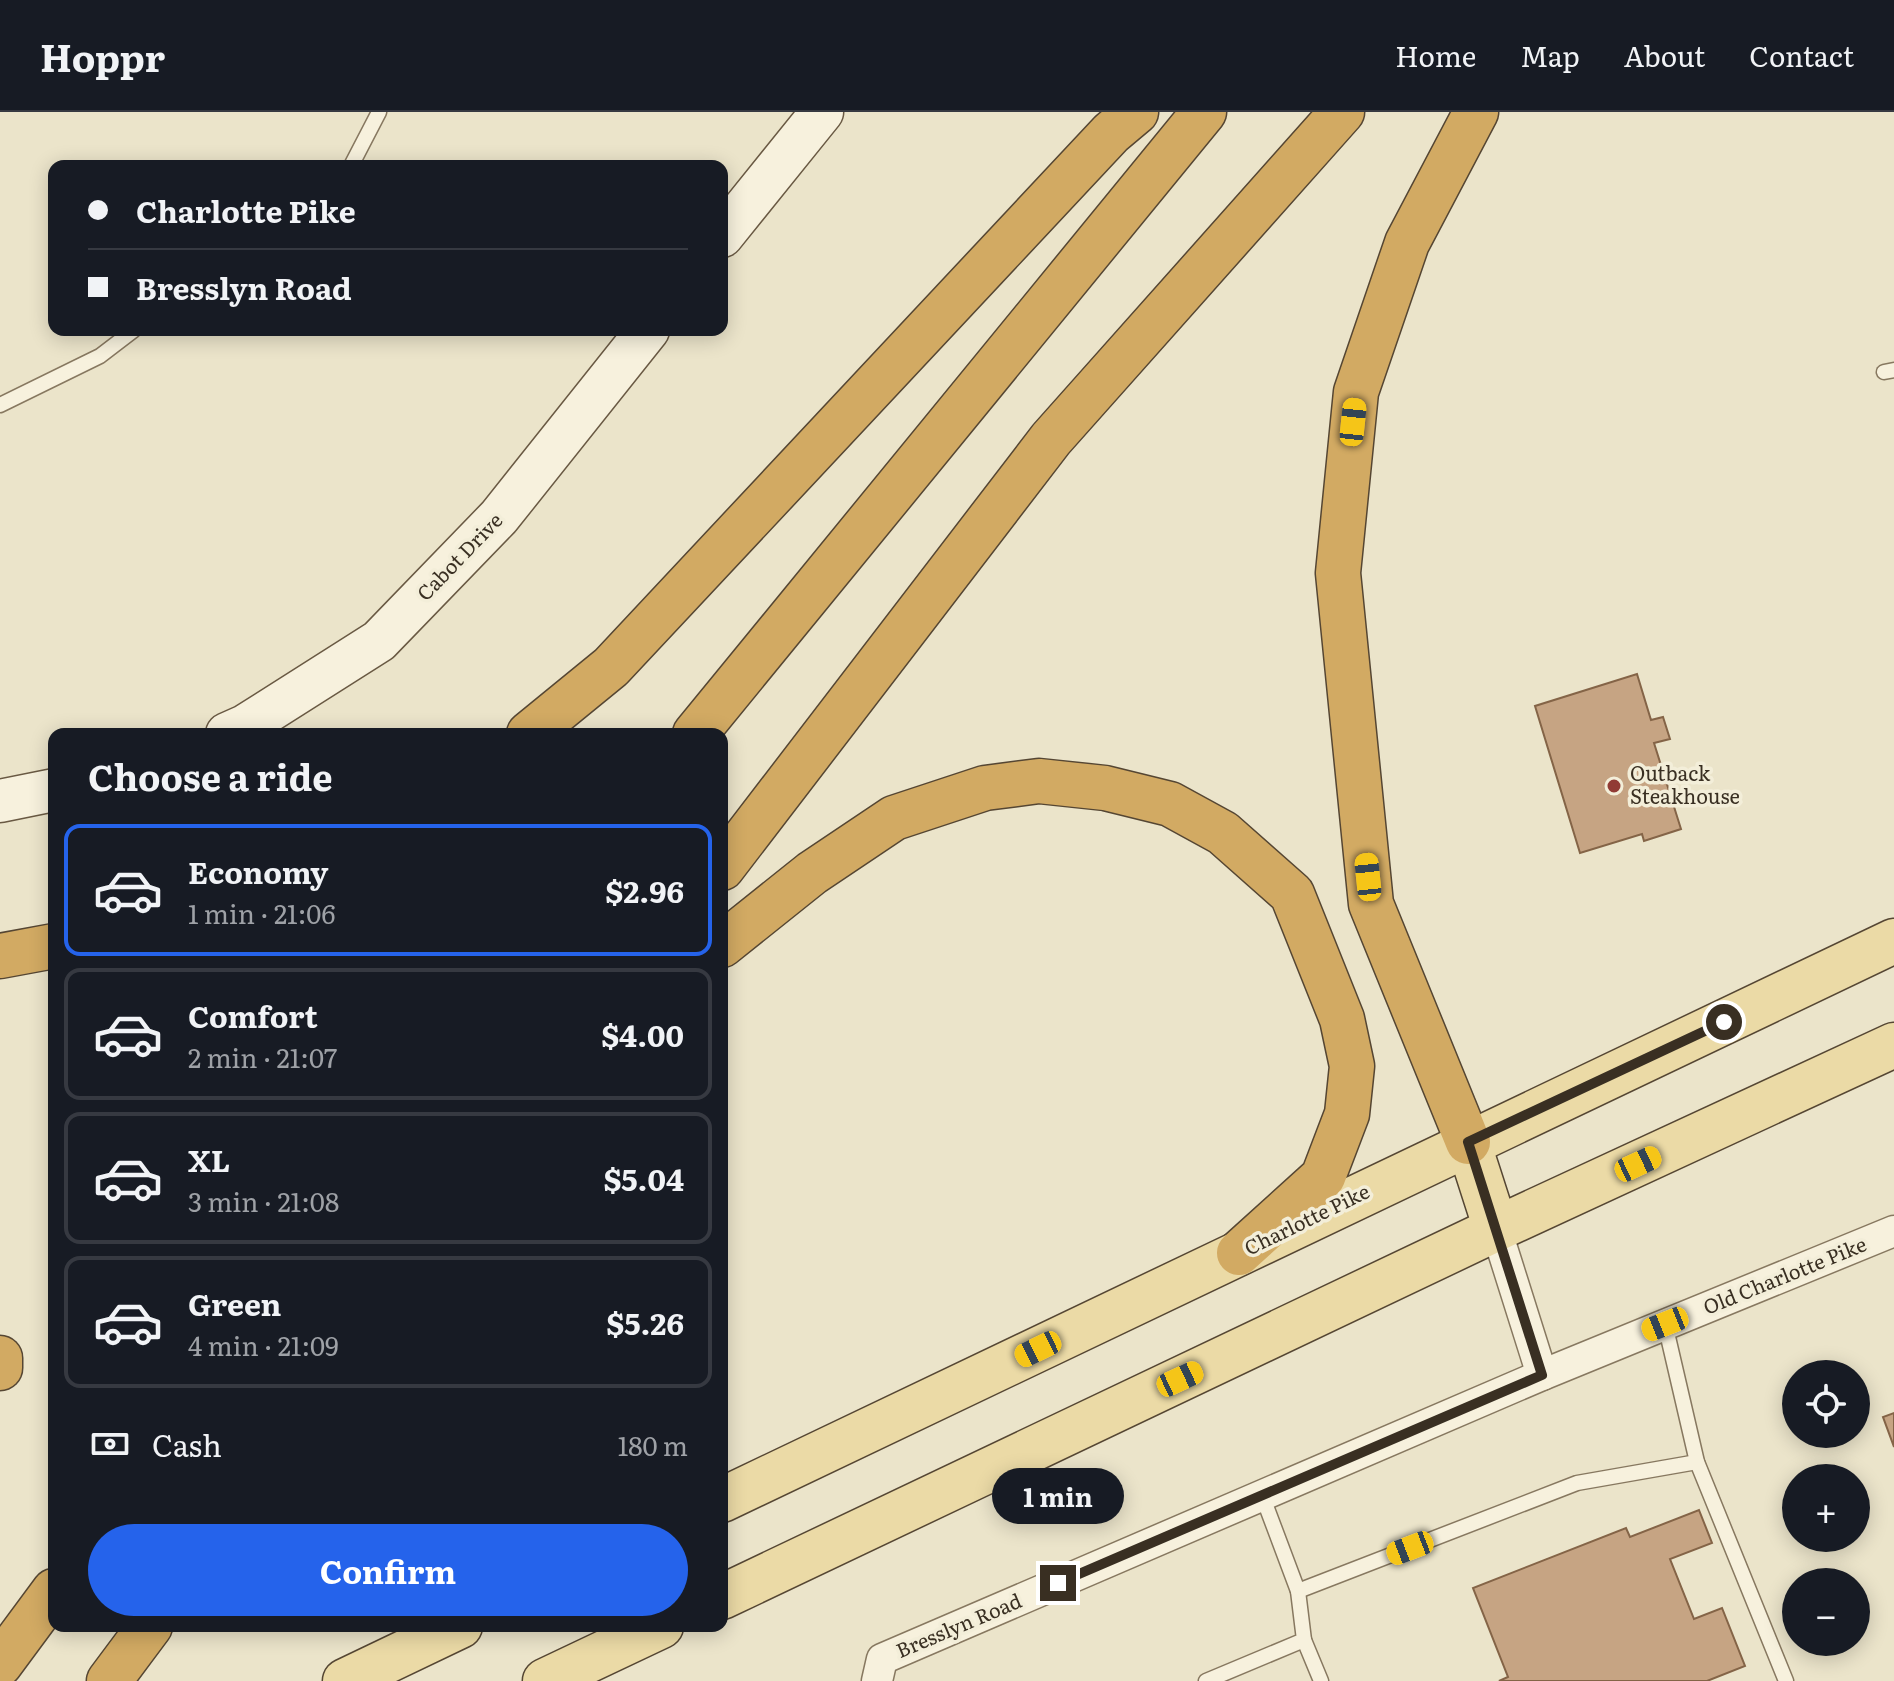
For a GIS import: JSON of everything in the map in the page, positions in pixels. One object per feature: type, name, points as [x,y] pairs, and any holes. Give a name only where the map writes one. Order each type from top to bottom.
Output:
[{"type":"highway","points":[[536,728],[611,667],[1111,133],[1136,112]]},
{"type":"highway","points":[[700,728],[1204,112]]},
{"type":"highway","points":[[728,860],[1051,439],[1342,112]]},
{"type":"highway","points":[[1468,1142],[1371,904],[1338,573],[1356,392],[1407,243],[1476,112]]},
{"type":"highway","points":[[728,940],[812,873],[894,818],[985,788],[1039,781],[1105,788],[1170,804],[1223,833],[1292,894],[1342,1019],[1352,1066],[1347,1114],[1323,1177],[1239,1253]]},
{"type":"highway","points":[[0,956],[48,947]]},
{"type":"highway","points":[[0,1358],[0,1368]]},
{"type":"highway","points":[[0,1664],[48,1599]]},
{"type":"highway","points":[[109,1681],[146,1632]]},
{"type":"main road","name":"Charlotte Pike","points":[[728,1497],[1894,941]]},
{"type":"main road","points":[[728,1594],[1496,1229],[1894,1045]]},
{"type":"main road","points":[[1468,1142],[1496,1229]]},
{"type":"main road","points":[[345,1681],[447,1632]]},
{"type":"main road","points":[[545,1681],[648,1632]]},
{"type":"street","points":[[728,229],[822,112]]},
{"type":"street","name":"Cabot Drive","points":[[240,728],[379,641],[499,517],[643,336]]},
{"type":"street","points":[[0,801],[48,791]]},
{"type":"street","points":[[1496,1229],[1542,1375]]},
{"type":"street","name":"Old Charlotte Pike","points":[[1542,1375],[1894,1231]]},
{"type":"street","name":"Bresslyn Road","points":[[877,1681],[882,1659],[1542,1375]]},
{"type":"lane","points":[[354,160],[379,112]]},
{"type":"lane","points":[[0,405],[100,356],[126,336]]},
{"type":"lane","points":[[1665,1324],[1697,1462],[1786,1681]]},
{"type":"lane","points":[[1298,1591],[1577,1483],[1697,1462]]},
{"type":"lane","points":[[1262,1495],[1298,1591],[1304,1640],[1321,1681]]},
{"type":"lane","points":[[1215,1679],[1304,1640]]},
{"type":"building","name":"Outback Steakhouse","points":[[1637,674],[1651,720],[1663,717],[1670,739],[1654,743],[1681,829],[1644,841],[1642,834],[1580,853],[1535,706]]},
{"type":"building","points":[[1894,1413],[1894,1447],[1883,1417]]},
{"type":"building","points":[[1699,1510],[1712,1543],[1670,1559],[1694,1619],[1722,1608],[1745,1666],[1707,1681],[1499,1681],[1508,1677],[1473,1588],[1626,1528],[1630,1537]]},
{"type":"place","name":"Outback Steakhouse","points":[[1614,786]]},
{"type":"route","points":[[1058,1583],[1542,1375],[1468,1142],[1724,1022]]}]
